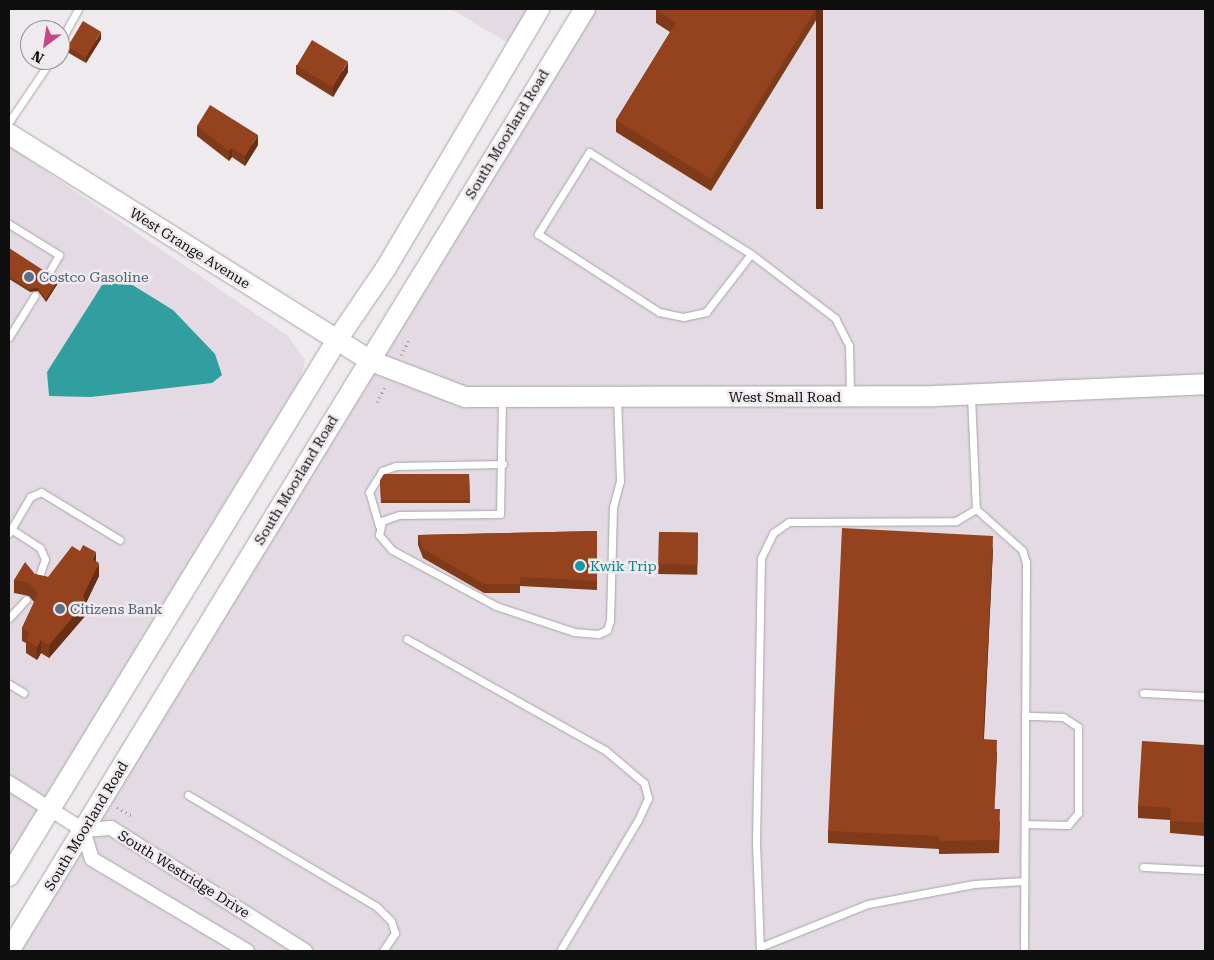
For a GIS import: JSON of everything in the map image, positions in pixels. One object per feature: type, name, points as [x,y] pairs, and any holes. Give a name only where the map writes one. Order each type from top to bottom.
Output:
[{"type":"main road","points":[[9,876],[337,340],[391,260],[538,9]]},
{"type":"main road","name":"South Moorland Road","points":[[9,951],[371,361],[584,9]]},
{"type":"main road","name":"West Grange Avenue","points":[[9,134],[371,361]]},
{"type":"main road","name":"West Small Road","points":[[371,361],[446,393],[502,398],[850,397],[1205,384]]},
{"type":"street","points":[[9,783],[83,830],[92,859],[247,951]]},
{"type":"street","name":"South Westridge Drive","points":[[83,830],[111,828],[305,951]]},
{"type":"lane","points":[[70,24],[78,9]]},
{"type":"lane","points":[[9,122],[44,70]]},
{"type":"lane","points":[[751,254],[706,312],[683,317],[659,312],[538,234],[589,152],[751,254],[835,318],[849,345],[850,397]]},
{"type":"lane","points":[[9,224],[59,255],[47,276]]},
{"type":"lane","points":[[9,337],[35,295]]},
{"type":"lane","points":[[971,394],[976,510],[1022,550],[1026,562],[1024,951]]},
{"type":"lane","points":[[503,464],[396,466],[382,471],[368,492],[383,543],[392,550],[496,606],[574,632],[598,634],[607,630],[612,507],[620,481],[617,397]]},
{"type":"lane","points":[[379,526],[399,515],[500,514],[503,464],[502,398]]},
{"type":"lane","points":[[37,582],[45,559],[40,548],[10,531],[30,497],[41,492],[120,540]]},
{"type":"lane","points":[[976,510],[956,520],[789,522],[773,533],[761,558],[756,843],[760,949],[868,904],[974,884],[1024,881]]},
{"type":"lane","points":[[9,618],[26,600]]},
{"type":"lane","points":[[407,639],[605,750],[644,783],[648,798],[638,820],[560,951]]},
{"type":"lane","points":[[9,684],[24,693]]},
{"type":"lane","points":[[1142,693],[1205,696]]},
{"type":"lane","points":[[1025,716],[1063,717],[1078,727],[1078,813],[1068,825],[1025,824]]},
{"type":"lane","points":[[188,795],[376,906],[391,920],[395,932],[383,951]]},
{"type":"lane","points":[[1143,867],[1205,870]]},
{"type":"shaded area","points":[[451,9],[539,9],[515,47]]},
{"type":"shaded area","points":[[585,9],[1205,9],[1205,951],[9,951]]},
{"type":"shaded area","points":[[9,146],[288,336],[305,360],[301,378],[9,857]]},
{"type":"water","points":[[111,281],[126,281],[173,310],[215,354],[222,375],[212,383],[91,397],[49,396],[47,372],[102,285]]},
{"type":"building","points":[[657,9],[816,9],[711,179],[616,120],[676,23]]},
{"type":"building","points":[[83,21],[101,32],[86,58],[70,48],[70,43]]},
{"type":"building","points":[[312,40],[348,62],[333,87],[297,66]]},
{"type":"building","points":[[210,105],[258,135],[245,156],[232,148],[229,151],[197,126]]},
{"type":"building","name":"Costco Gasoline","points":[[9,248],[43,270],[44,277],[58,280],[46,299],[38,288],[30,289],[9,276]]},
{"type":"building","points":[[384,474],[469,474],[470,500],[381,500],[380,480]]},
{"type":"building","points":[[842,528],[993,536],[983,739],[997,740],[994,809],[1000,809],[999,840],[939,841],[939,836],[828,831]]},
{"type":"building","points":[[597,531],[597,581],[520,577],[520,584],[484,584],[423,549],[418,535]]},
{"type":"building","points":[[659,532],[698,533],[697,565],[658,564]]},
{"type":"building","name":"Citizens Bank","points":[[83,545],[96,552],[92,559],[99,563],[83,596],[86,602],[49,645],[41,640],[37,647],[26,640],[29,633],[22,628],[38,594],[29,583],[14,580],[25,562],[35,574],[48,577],[72,546],[80,551]]},
{"type":"building","points":[[1142,741],[1205,745],[1205,823],[1170,821],[1171,808],[1138,806]]},
{"type":"place","name":"Costco Gasoline","points":[[29,277]]},
{"type":"place","name":"Kwik Trip","points":[[580,566]]},
{"type":"place","name":"Citizens Bank","points":[[60,609]]}]
